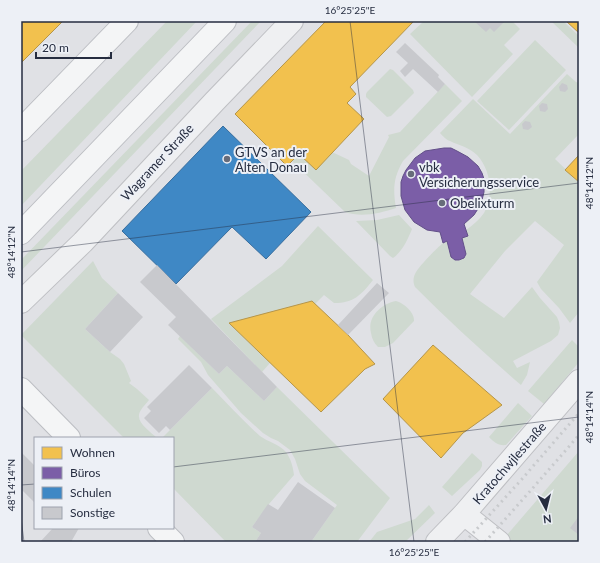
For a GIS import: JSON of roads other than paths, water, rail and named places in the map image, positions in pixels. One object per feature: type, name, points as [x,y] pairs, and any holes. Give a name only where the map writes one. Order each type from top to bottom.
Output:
[{"type":"main road","points":[[21,130],[127,21]]},
{"type":"main road","points":[[21,233],[225,21]]},
{"type":"main road","points":[[21,389],[69,437]]},
{"type":"main road","points":[[160,529],[173,542]]},
{"type":"street","name":"Wagramer Straße","points":[[21,302],[83,242],[208,108],[292,21]]},
{"type":"street","name":"Kratochwjlestraße","points":[[436,542],[464,514],[579,381]]},
{"type":"street","points":[[464,514],[499,542]]},
{"type":"railway","points":[[465,542],[579,413]]},
{"type":"railway","points":[[485,542],[579,435]]},
{"type":"place","name":"GTVS an der Alten Donau","points":[[227,159]]},
{"type":"place","name":"vbk Versicherungsservice","points":[[411,174]]},
{"type":"place","name":"Obelixturm","points":[[442,203]]}]
